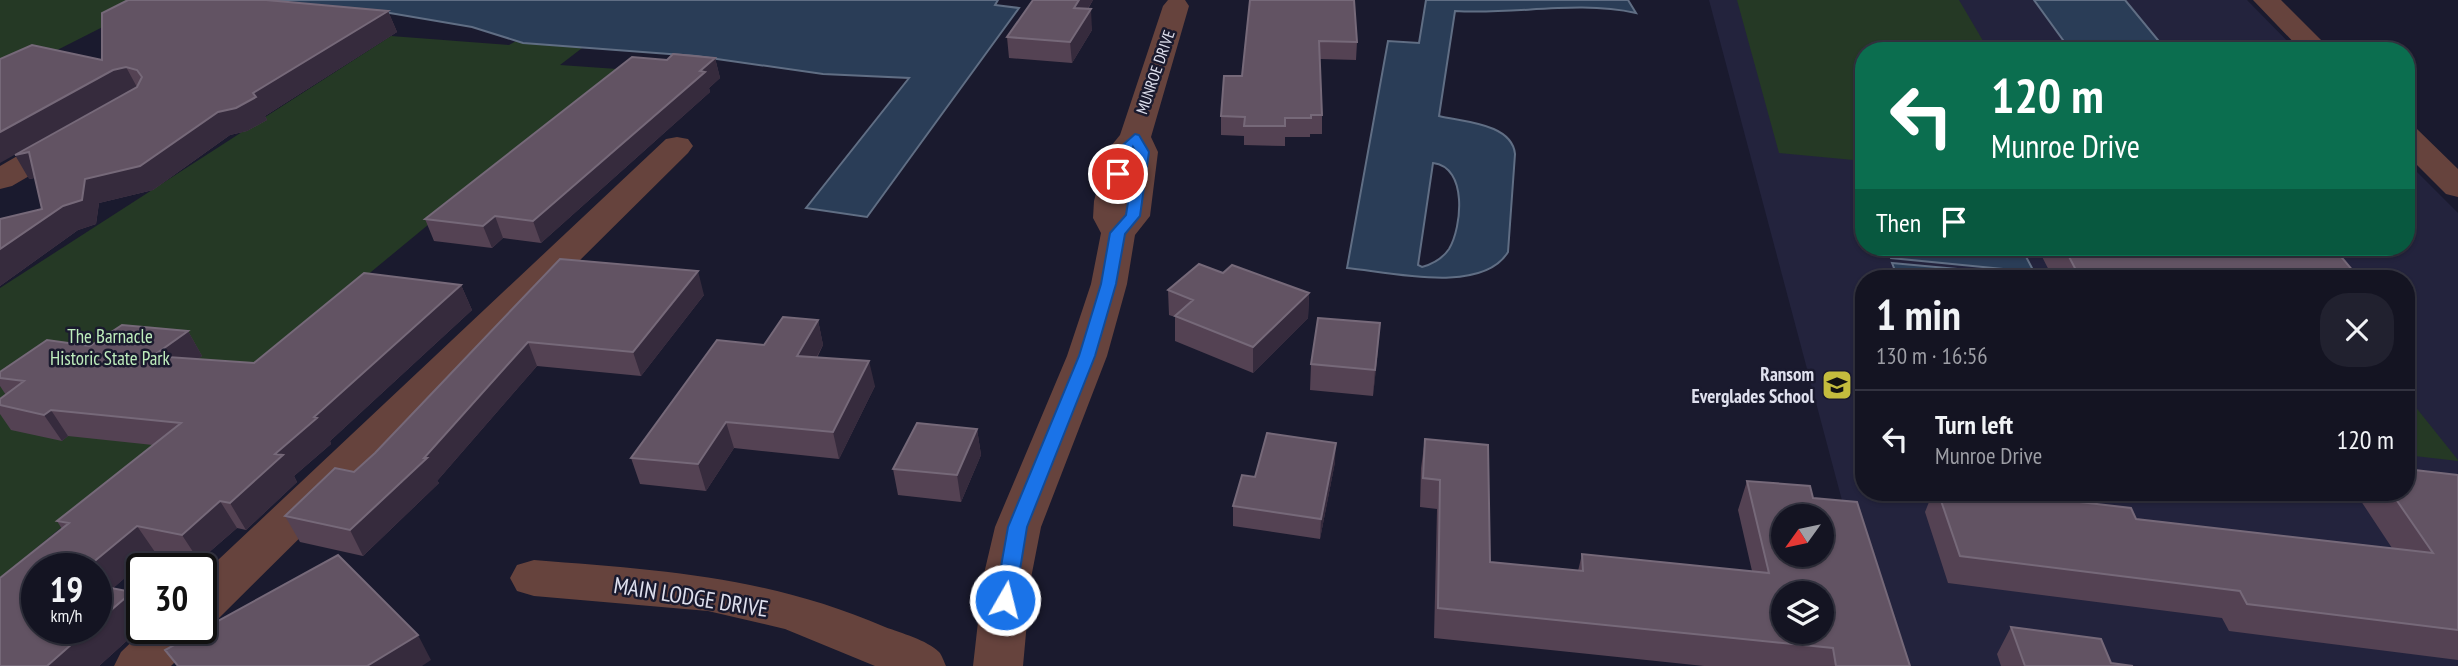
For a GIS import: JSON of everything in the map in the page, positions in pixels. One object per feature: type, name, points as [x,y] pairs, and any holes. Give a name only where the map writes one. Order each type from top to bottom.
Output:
[{"type":"street","points":[[2266,0],[2309,42]]},
{"type":"street","name":"MUNROE DRIVE","points":[[998,666],[1007,578],[1018,527],[1087,356],[1109,284],[1118,233],[1133,216],[1142,152],[1135,138],[1143,95],[1170,32],[1176,6]]},
{"type":"street","points":[[0,179],[92,127]]},
{"type":"street","points":[[2415,145],[2458,187]]},
{"type":"street","points":[[217,591],[677,146]]},
{"type":"street","name":"MAIN LODGE DRIVE","points":[[534,578],[670,590],[761,604],[888,648],[921,666]]},
{"type":"street","points":[[139,666],[162,644]]},
{"type":"shaded area","name":"Ransom Everglades School","points":[[1709,0],[2034,0],[2064,42],[1855,42],[1855,256],[2415,256],[2415,170],[2458,213],[2458,666],[1886,666]]},
{"type":"shaded area","points":[[2125,0],[2247,0],[2288,42],[2160,42]]},
{"type":"green space","points":[[0,0],[156,0],[0,79]]},
{"type":"green space","points":[[1737,0],[1959,0],[1984,42],[1855,42],[1855,160],[1779,153]]},
{"type":"green space","name":"The Barnacle Historic State Park","points":[[391,36],[509,45],[516,41],[586,45],[560,65],[617,69],[30,553],[21,553],[21,561],[0,578],[0,288]]},
{"type":"green space","points":[[2415,406],[2458,460],[2415,456]]},
{"type":"water","points":[[271,0],[998,0],[995,5],[1019,8],[867,217],[806,208],[909,78],[823,74],[696,56],[523,43],[472,27],[378,11],[290,7]]},
{"type":"water","points":[[1426,0],[1628,0],[1636,13],[1591,8],[1455,11],[1439,116],[1496,130],[1512,144],[1515,154],[1508,252],[1495,265],[1478,273],[1433,278],[1347,268],[1388,41],[1419,43]],"holes":[[[1433,163],[1444,167],[1457,186],[1457,227],[1446,253],[1437,261],[1422,267],[1418,265]]]},
{"type":"water","points":[[2034,0],[2125,0],[2160,42],[2064,42]]},
{"type":"water","points":[[1890,256],[2026,256],[2033,270],[2014,270]]},
{"type":"water","points":[[1892,263],[1969,270],[1895,270]]},
{"type":"building","points":[[128,0],[266,0],[388,11],[253,93],[256,97],[236,108],[218,112],[140,166],[85,179],[82,200],[63,206],[0,249],[0,219],[42,209],[29,152],[15,155],[137,87],[142,77],[137,70],[126,67],[113,70],[0,132],[0,59],[32,45],[102,60],[102,13]]},
{"type":"building","points":[[1033,0],[1079,0],[1074,8],[1091,9],[1070,42],[1007,37]]},
{"type":"building","points":[[1250,0],[1354,0],[1357,42],[1319,41],[1322,115],[1311,115],[1311,118],[1285,118],[1285,126],[1244,126],[1245,117],[1221,116],[1224,76],[1242,76]]},
{"type":"building","points":[[673,54],[715,58],[700,71],[705,72],[533,221],[495,216],[483,226],[425,219],[632,57],[667,60]]},
{"type":"building","points":[[2069,256],[2341,256],[2352,270],[2076,270]]},
{"type":"building","points":[[560,259],[698,271],[633,352],[528,342],[424,458],[427,458],[350,530],[285,516],[335,468],[354,472],[375,453]]},
{"type":"building","points":[[1199,264],[1223,273],[1232,265],[1309,293],[1253,347],[1175,316],[1193,300],[1168,290]]},
{"type":"building","points":[[364,273],[461,285],[314,417],[317,418],[275,454],[283,455],[230,503],[220,501],[182,535],[137,526],[104,553],[31,553],[69,523],[57,521],[181,423],[51,410],[44,415],[0,405],[0,399],[24,381],[0,378],[0,372],[47,340],[90,346],[122,325],[188,331],[153,356],[254,363]]},
{"type":"building","points":[[783,317],[818,320],[797,356],[869,361],[833,432],[726,422],[698,464],[631,458],[717,340],[764,345]]},
{"type":"building","points":[[1318,318],[1380,323],[1375,370],[1311,364]]},
{"type":"building","points":[[917,423],[977,429],[957,475],[893,469]]},
{"type":"building","points":[[1267,433],[1336,443],[1321,519],[1233,506],[1242,475],[1255,477]]},
{"type":"building","points":[[1425,439],[1488,445],[1490,562],[1583,571],[1582,554],[1769,573],[1747,481],[1810,486],[1813,498],[1857,502],[1910,666],[1836,666],[1833,648],[1794,644],[1834,644],[1834,581],[1771,581],[1771,642],[1438,608],[1440,480],[1423,478]]},
{"type":"building","points":[[2415,470],[2458,475],[2458,630],[2247,604],[2240,591],[1960,556],[1941,501],[2070,501],[2131,508],[2136,519],[2433,553],[2397,501],[2415,501]]},
{"type":"building","points":[[338,555],[418,635],[367,666],[178,666],[165,650],[176,644],[217,644],[217,621]]},
{"type":"building","points":[[21,561],[21,644],[72,644],[47,666],[0,666],[0,578]]},
{"type":"building","points":[[112,588],[126,591],[126,597],[112,609]]},
{"type":"building","points":[[2011,627],[2101,639],[2111,663],[2133,666],[2025,666]]},
{"type":"place","name":"Ransom Everglades School","points":[[1837,385]]},
{"type":"route","points":[[1005,600],[1018,527],[1087,356],[1109,284],[1118,233],[1133,216],[1142,152],[1135,138],[1123,151],[1118,174]]}]
